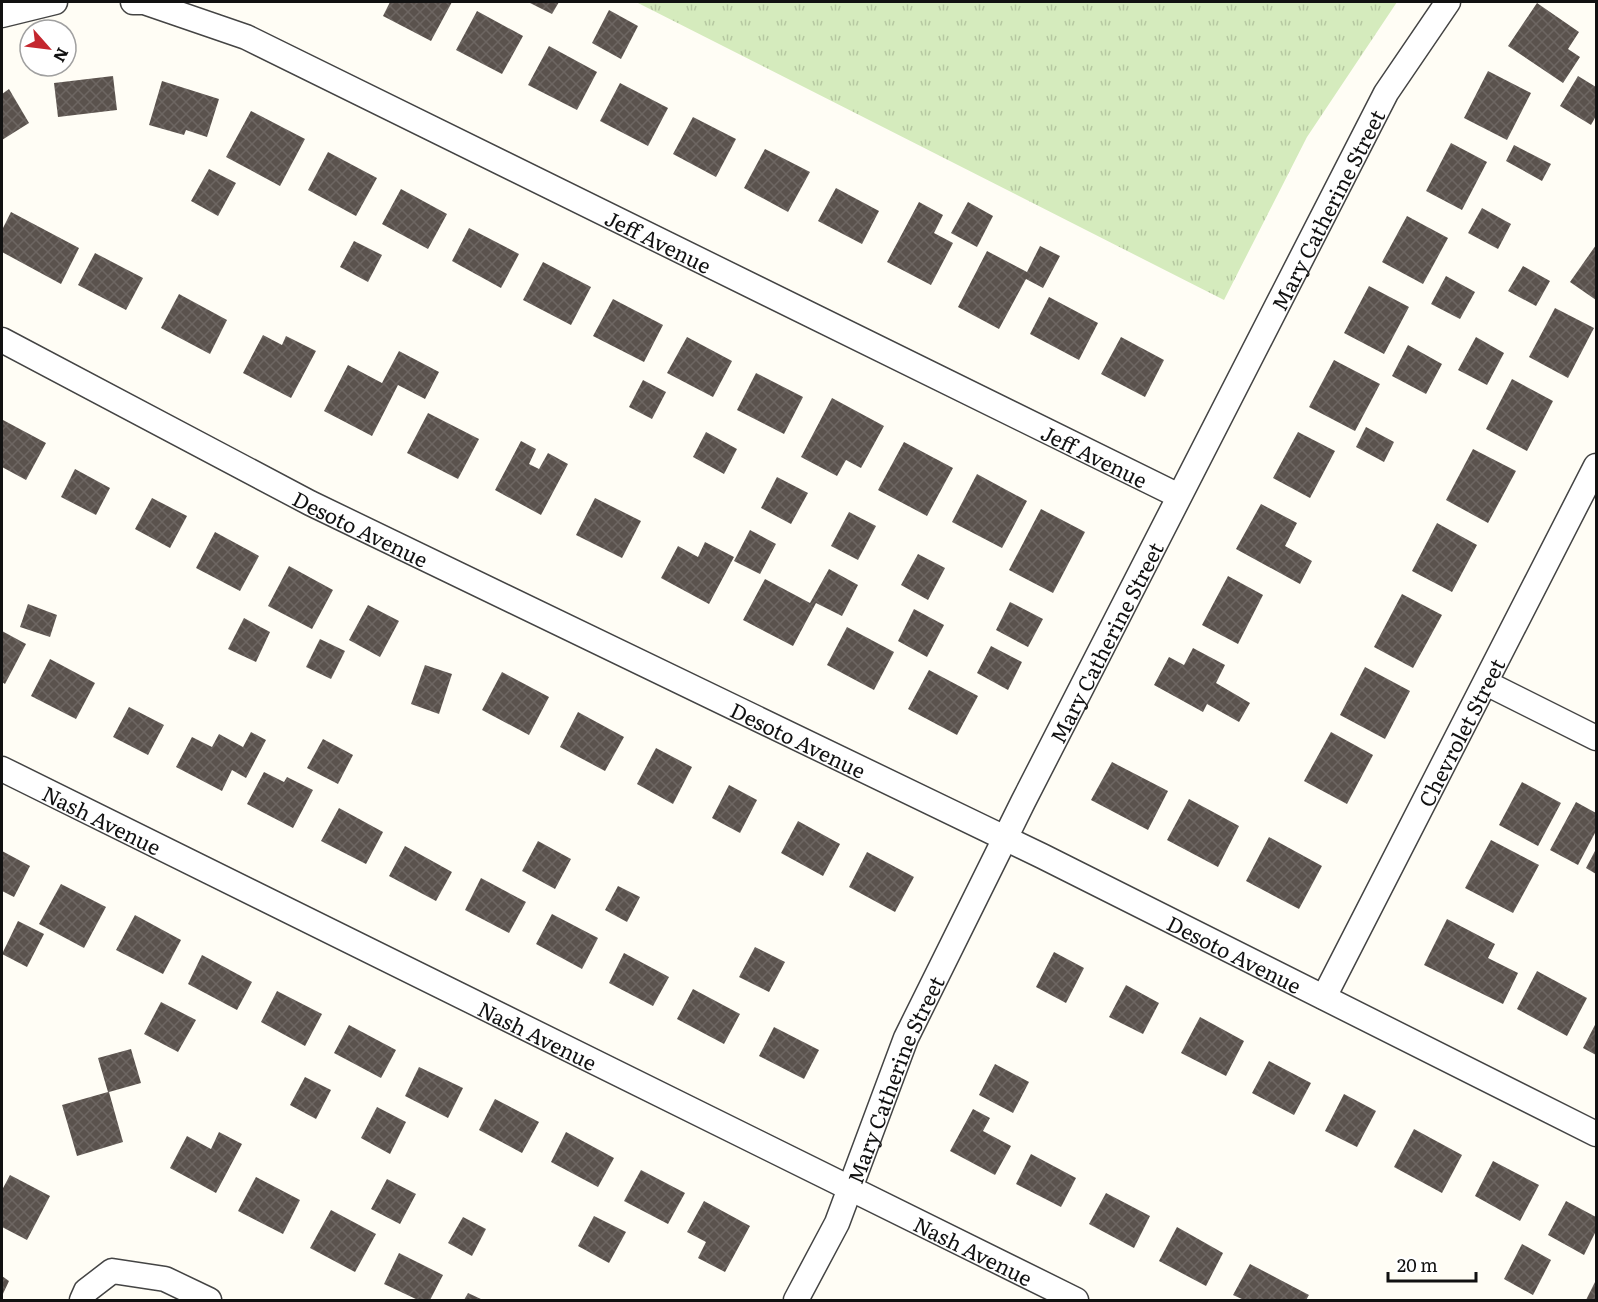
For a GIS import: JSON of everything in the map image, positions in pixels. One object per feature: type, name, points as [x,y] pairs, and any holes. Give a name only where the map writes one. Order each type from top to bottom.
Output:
[{"type":"street","points":[[2,15],[55,2]]},
{"type":"street","name":"Jeff Avenue","points":[[133,2],[144,2],[246,37],[1179,496]]},
{"type":"street","name":"Mary Catherine Street","points":[[796,1300],[837,1223],[906,1038],[1005,839],[1386,93],[1448,2]]},
{"type":"street","name":"Desoto Avenue","points":[[2,340],[310,503],[1005,839],[1596,1134]]},
{"type":"street","name":"Chevrolet Street","points":[[1324,998],[1596,466]]},
{"type":"street","points":[[1486,683],[1596,738]]},
{"type":"street","name":"Nash Avenue","points":[[2,769],[1076,1300]]},
{"type":"street","points":[[82,1300],[86,1291],[112,1271],[165,1279],[209,1300]]},
{"type":"green space","points":[[636,2],[1397,2],[1307,137],[1224,300]]},
{"type":"building","points":[[390,2],[452,2],[431,41],[383,16]]},
{"type":"building","points":[[528,2],[559,2],[552,14]]},
{"type":"building","points":[[1537,3],[1579,32],[1568,49],[1580,57],[1563,83],[1508,46]]},
{"type":"building","points":[[609,10],[638,26],[621,59],[592,43]]},
{"type":"building","points":[[477,11],[523,36],[502,74],[456,50]]},
{"type":"building","points":[[549,46],[597,72],[577,110],[528,85]]},
{"type":"building","points":[[1488,71],[1531,93],[1507,140],[1464,118]]},
{"type":"building","points":[[113,76],[117,110],[58,117],[54,83]]},
{"type":"building","points":[[1578,76],[1596,87],[1596,116],[1591,125],[1560,106]]},
{"type":"building","points":[[162,81],[219,99],[207,137],[186,130],[184,135],[149,125]]},
{"type":"building","points":[[620,83],[668,108],[648,146],[600,121]]},
{"type":"building","points":[[9,89],[29,123],[2,140],[2,94]]},
{"type":"building","points":[[251,111],[305,139],[280,186],[226,157]]},
{"type":"building","points":[[693,117],[736,139],[716,177],[673,154]]},
{"type":"building","points":[[1451,143],[1487,162],[1462,210],[1426,191]]},
{"type":"building","points":[[1514,145],[1551,164],[1542,181],[1506,161]]},
{"type":"building","points":[[765,149],[810,172],[788,212],[744,188]]},
{"type":"building","points":[[328,152],[377,178],[356,216],[308,190]]},
{"type":"building","points":[[209,169],[236,183],[218,216],[191,201]]},
{"type":"building","points":[[836,188],[879,211],[862,244],[818,221]]},
{"type":"building","points":[[401,189],[447,214],[428,249],[382,224]]},
{"type":"building","points":[[919,202],[943,215],[934,233],[953,243],[931,285],[887,262]]},
{"type":"building","points":[[968,202],[993,216],[977,247],[951,233]]},
{"type":"building","points":[[1482,208],[1511,224],[1498,249],[1468,233]]},
{"type":"building","points":[[11,212],[79,248],[61,284],[2,252],[2,230]]},
{"type":"building","points":[[1407,216],[1448,238],[1423,284],[1382,262]]},
{"type":"building","points":[[469,228],[519,254],[501,288],[452,261]]},
{"type":"building","points":[[354,241],[382,255],[368,282],[340,267]]},
{"type":"building","points":[[1596,245],[1596,300],[1570,282]]},
{"type":"building","points":[[1040,246],[1060,256],[1043,288],[1026,279],[999,329],[958,307],[987,251],[1027,272]]},
{"type":"building","points":[[95,253],[143,278],[126,310],[78,285]]},
{"type":"building","points":[[543,262],[591,287],[571,325],[523,300]]},
{"type":"building","points":[[1523,266],[1550,281],[1536,306],[1508,291]]},
{"type":"building","points":[[1446,276],[1475,292],[1460,319],[1431,304]]},
{"type":"building","points":[[1369,286],[1409,307],[1384,354],[1344,333]]},
{"type":"building","points":[[179,294],[227,320],[210,354],[161,328]]},
{"type":"building","points":[[1049,297],[1098,323],[1079,360],[1030,334]]},
{"type":"building","points":[[613,299],[663,325],[644,362],[593,336]]},
{"type":"building","points":[[1555,308],[1594,328],[1568,378],[1529,357]]},
{"type":"building","points":[[263,335],[282,345],[286,336],[316,351],[291,398],[243,373]]},
{"type":"building","points":[[687,337],[732,361],[713,397],[667,373]]},
{"type":"building","points":[[1121,337],[1164,360],[1145,397],[1101,374]]},
{"type":"building","points":[[1476,337],[1504,353],[1487,385],[1458,370]]},
{"type":"building","points":[[1408,345],[1442,364],[1426,394],[1392,376]]},
{"type":"building","points":[[399,351],[439,372],[425,399],[398,385],[372,436],[324,411],[348,365],[382,383]]},
{"type":"building","points":[[1334,360],[1380,384],[1355,431],[1309,407]]},
{"type":"building","points":[[756,373],[803,397],[784,434],[737,410]]},
{"type":"building","points":[[1512,379],[1553,401],[1527,451],[1486,429]]},
{"type":"building","points":[[643,380],[666,392],[652,419],[629,407]]},
{"type":"building","points":[[832,398],[884,426],[861,468],[846,460],[837,476],[801,457]]},
{"type":"building","points":[[428,413],[479,439],[458,479],[407,453]]},
{"type":"building","points":[[3,420],[46,443],[26,480],[2,467]]},
{"type":"building","points":[[1366,427],[1394,442],[1384,462],[1356,447]]},
{"type":"building","points":[[706,432],[737,449],[724,474],[693,457]]},
{"type":"building","points":[[1298,432],[1335,451],[1310,498],[1273,478]]},
{"type":"building","points":[[521,441],[536,449],[529,464],[539,469],[548,453],[568,464],[541,515],[495,490]]},
{"type":"building","points":[[904,442],[953,468],[927,516],[878,490]]},
{"type":"building","points":[[1473,449],[1516,471],[1488,523],[1446,500]]},
{"type":"building","points":[[75,469],[110,488],[96,515],[61,497]]},
{"type":"building","points":[[977,474],[1027,501],[1002,548],[952,522]]},
{"type":"building","points":[[777,477],[808,493],[791,524],[761,508]]},
{"type":"building","points":[[152,498],[187,516],[170,548],[135,529]]},
{"type":"building","points":[[595,498],[641,521],[622,558],[576,535]]},
{"type":"building","points":[[1261,504],[1297,523],[1285,546],[1312,561],[1300,584],[1236,549]]},
{"type":"building","points":[[1041,509],[1085,532],[1053,593],[1009,570]]},
{"type":"building","points":[[849,512],[876,526],[858,560],[831,546]]},
{"type":"building","points":[[1437,523],[1477,545],[1452,592],[1412,571]]},
{"type":"building","points":[[750,530],[776,544],[760,574],[734,561]]},
{"type":"building","points":[[215,532],[259,556],[240,591],[196,568]]},
{"type":"building","points":[[705,542],[734,557],[709,604],[661,578],[678,546],[698,557]]},
{"type":"building","points":[[918,554],[945,568],[928,600],[901,585]]},
{"type":"building","points":[[289,566],[333,590],[312,629],[268,606]]},
{"type":"building","points":[[829,569],[858,585],[842,616],[816,603],[793,646],[743,620],[765,579],[810,603]]},
{"type":"building","points":[[1228,576],[1263,595],[1238,644],[1202,625]]},
{"type":"building","points":[[1402,594],[1442,615],[1413,668],[1374,647]]},
{"type":"building","points":[[1010,602],[1043,619],[1028,647],[996,630]]},
{"type":"building","points":[[28,604],[57,615],[50,637],[20,627]]},
{"type":"building","points":[[368,605],[399,621],[380,657],[349,640]]},
{"type":"building","points":[[914,609],[944,625],[927,657],[898,641]]},
{"type":"building","points":[[244,618],[270,632],[256,662],[228,649]]},
{"type":"building","points":[[847,627],[894,652],[874,690],[827,665]]},
{"type":"building","points":[[2,631],[26,644],[5,684],[2,682]]},
{"type":"building","points":[[320,639],[345,651],[331,679],[306,667]]},
{"type":"building","points":[[991,646],[1022,662],[1008,690],[977,673]]},
{"type":"building","points":[[1193,648],[1225,665],[1216,683],[1250,703],[1239,722],[1207,704],[1203,712],[1154,685],[1169,657],[1184,665]]},
{"type":"building","points":[[50,659],[95,683],[76,719],[31,696]]},
{"type":"building","points":[[425,665],[452,674],[439,714],[411,704]]},
{"type":"building","points":[[1365,667],[1410,691],[1385,739],[1340,715]]},
{"type":"building","points":[[929,670],[978,696],[957,735],[908,709]]},
{"type":"building","points":[[502,672],[549,697],[529,735],[482,710]]},
{"type":"building","points":[[129,707],[164,725],[148,755],[113,737]]},
{"type":"building","points":[[578,712],[624,737],[605,771],[560,747]]},
{"type":"building","points":[[251,732],[266,740],[246,778],[232,770],[222,791],[176,767],[192,737],[212,747],[219,734],[243,747]]},
{"type":"building","points":[[1331,732],[1373,755],[1347,804],[1304,781]]},
{"type":"building","points":[[323,739],[353,755],[338,784],[307,768]]},
{"type":"building","points":[[656,748],[692,767],[673,804],[637,784]]},
{"type":"building","points":[[1112,762],[1168,791],[1148,830],[1091,800]]},
{"type":"building","points":[[264,772],[284,782],[287,777],[313,790],[293,828],[247,804]]},
{"type":"building","points":[[1522,782],[1561,803],[1538,846],[1499,825]]},
{"type":"building","points":[[729,785],[757,800],[740,833],[712,818]]},
{"type":"building","points":[[1189,799],[1239,826],[1218,867],[1167,840]]},
{"type":"building","points":[[1576,802],[1596,813],[1596,831],[1578,865],[1550,850]]},
{"type":"building","points":[[339,808],[383,832],[366,864],[321,841]]},
{"type":"building","points":[[798,821],[840,844],[823,876],[781,853]]},
{"type":"building","points":[[1269,837],[1322,866],[1299,909],[1246,881]]},
{"type":"building","points":[[1491,840],[1539,865],[1513,913],[1465,888]]},
{"type":"building","points":[[538,841],[571,859],[555,889],[522,871]]},
{"type":"building","points":[[405,846],[452,872],[436,901],[389,876]]},
{"type":"building","points":[[1596,849],[1596,874],[1586,868]]},
{"type":"building","points":[[2,851],[30,866],[14,897],[2,891]]},
{"type":"building","points":[[867,852],[914,877],[895,912],[849,887]]},
{"type":"building","points":[[481,878],[526,902],[509,933],[465,910]]},
{"type":"building","points":[[61,884],[106,907],[84,948],[39,924]]},
{"type":"building","points":[[618,886],[640,897],[627,922],[605,910]]},
{"type":"building","points":[[552,914],[598,938],[582,969],[536,944]]},
{"type":"building","points":[[135,915],[181,940],[163,974],[116,950]]},
{"type":"building","points":[[1447,919],[1495,944],[1488,958],[1518,973],[1503,1004],[1424,965]]},
{"type":"building","points":[[18,921],[44,934],[27,967],[2,954]]},
{"type":"building","points":[[755,947],[785,962],[769,992],[739,977]]},
{"type":"building","points":[[1054,952],[1084,968],[1066,1003],[1036,987]]},
{"type":"building","points":[[624,953],[669,977],[653,1006],[609,983]]},
{"type":"building","points":[[202,955],[252,982],[237,1010],[188,984]]},
{"type":"building","points":[[1537,971],[1587,998],[1567,1036],[1517,1009]]},
{"type":"building","points":[[1126,985],[1159,1003],[1143,1034],[1109,1017]]},
{"type":"building","points":[[693,989],[740,1014],[724,1044],[677,1019]]},
{"type":"building","points":[[277,991],[322,1014],[305,1046],[261,1022]]},
{"type":"building","points":[[161,1002],[196,1020],[178,1052],[144,1034]]},
{"type":"building","points":[[1200,1017],[1244,1041],[1226,1076],[1181,1053]]},
{"type":"building","points":[[1596,1023],[1596,1055],[1583,1048]]},
{"type":"building","points":[[349,1025],[396,1050],[381,1078],[334,1053]]},
{"type":"building","points":[[774,1027],[819,1050],[804,1079],[759,1056]]},
{"type":"building","points":[[131,1049],[141,1083],[109,1092],[123,1142],[77,1156],[62,1105],[108,1092],[98,1058]]},
{"type":"building","points":[[1269,1061],[1311,1083],[1294,1115],[1252,1093]]},
{"type":"building","points":[[995,1064],[1029,1082],[1013,1113],[979,1095]]},
{"type":"building","points":[[419,1067],[463,1088],[448,1118],[405,1096]]},
{"type":"building","points":[[305,1077],[331,1090],[316,1119],[290,1105]]},
{"type":"building","points":[[1344,1094],[1376,1111],[1357,1147],[1325,1131]]},
{"type":"building","points":[[495,1099],[539,1122],[522,1153],[479,1130]]},
{"type":"building","points":[[377,1107],[406,1122],[390,1154],[361,1138]]},
{"type":"building","points":[[973,1109],[990,1118],[983,1131],[1011,1146],[995,1175],[950,1151]]},
{"type":"building","points":[[1414,1129],[1462,1155],[1442,1193],[1394,1167]]},
{"type":"building","points":[[219,1132],[242,1144],[216,1193],[170,1168],[187,1136],[211,1149]]},
{"type":"building","points":[[566,1132],[614,1158],[598,1187],[551,1162]]},
{"type":"building","points":[[1031,1154],[1076,1178],[1061,1207],[1016,1184]]},
{"type":"building","points":[[1493,1161],[1539,1185],[1520,1221],[1475,1196]]},
{"type":"building","points":[[641,1170],[685,1193],[668,1224],[624,1201]]},
{"type":"building","points":[[10,1175],[50,1196],[27,1240],[2,1227],[2,1190]]},
{"type":"building","points":[[256,1177],[300,1200],[283,1234],[238,1211]]},
{"type":"building","points":[[387,1179],[416,1194],[400,1224],[371,1209]]},
{"type":"building","points":[[1106,1193],[1150,1216],[1134,1248],[1089,1224]]},
{"type":"building","points":[[704,1201],[750,1226],[725,1272],[698,1258],[706,1242],[687,1232]]},
{"type":"building","points":[[1566,1201],[1596,1217],[1596,1231],[1584,1255],[1548,1235]]},
{"type":"building","points":[[331,1210],[376,1234],[355,1272],[310,1248]]},
{"type":"building","points":[[594,1216],[626,1232],[609,1263],[578,1246]]},
{"type":"building","points":[[463,1217],[486,1229],[472,1256],[448,1243]]},
{"type":"building","points":[[1177,1227],[1223,1253],[1206,1286],[1159,1261]]},
{"type":"building","points":[[1522,1244],[1551,1260],[1533,1295],[1504,1279]]},
{"type":"building","points":[[399,1253],[443,1275],[430,1300],[418,1300],[384,1284]]},
{"type":"building","points":[[1250,1264],[1309,1295],[1306,1300],[1244,1300],[1233,1295]]},
{"type":"building","points":[[2,1276],[9,1281],[2,1296]]},
{"type":"building","points":[[1596,1280],[1596,1300],[1586,1300]]},
{"type":"building","points":[[468,1293],[483,1300],[464,1300]]}]
